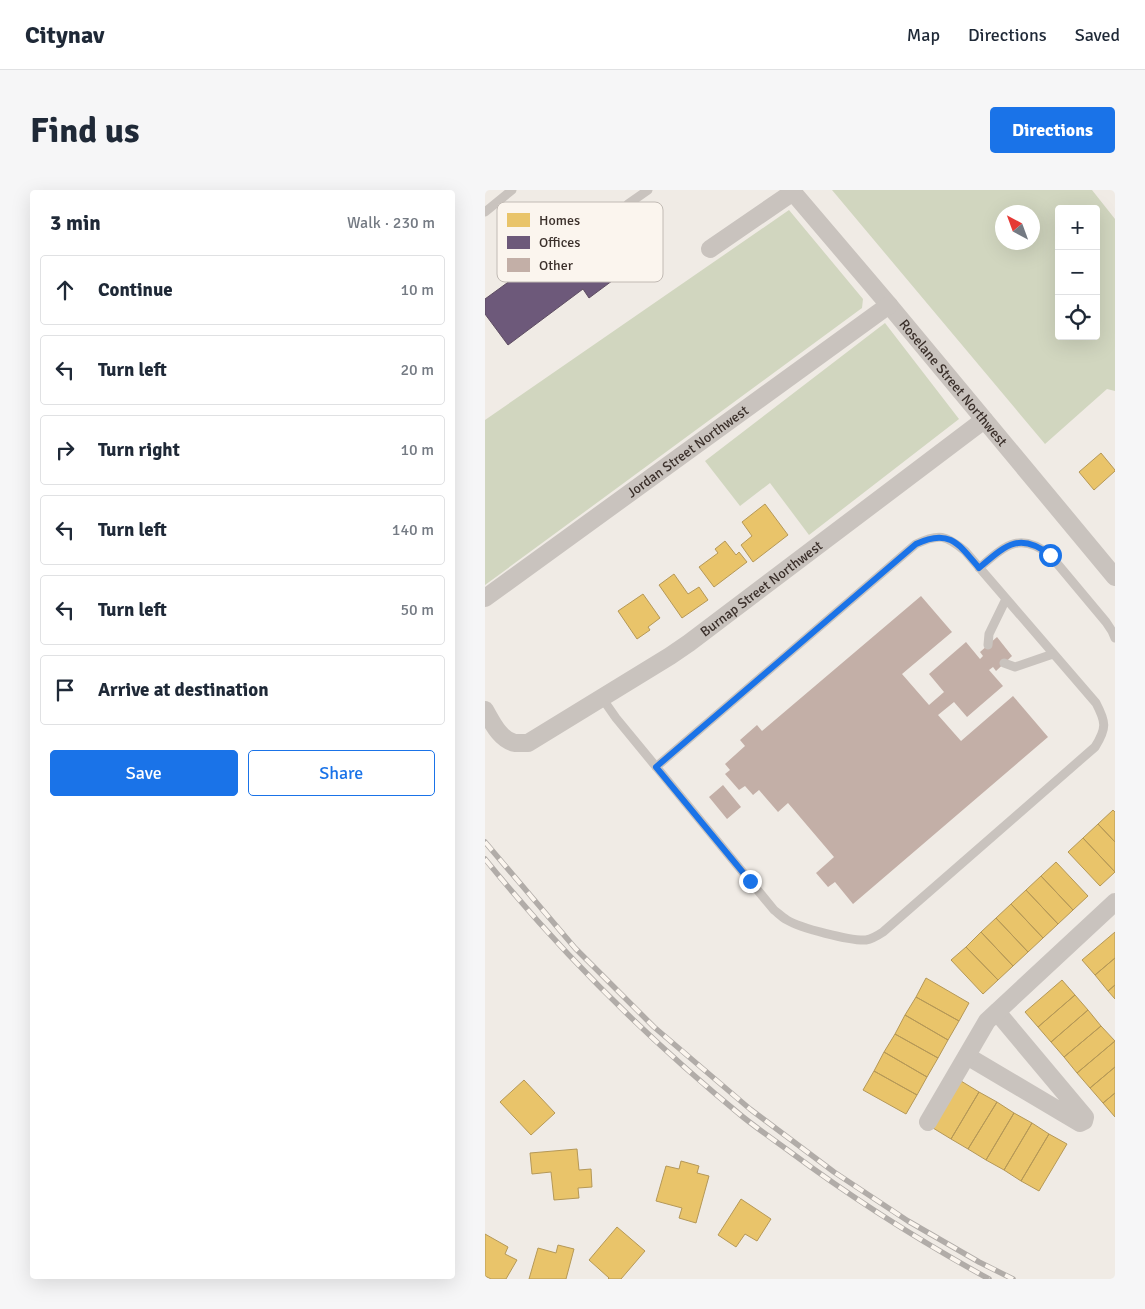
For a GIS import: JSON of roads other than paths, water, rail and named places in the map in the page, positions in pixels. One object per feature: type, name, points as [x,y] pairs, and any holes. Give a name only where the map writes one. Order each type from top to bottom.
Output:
[{"type":"street","points":[[710,249],[792,191]]},
{"type":"street","name":"Roselane Street Northwest","points":[[792,191],[1115,578]]},
{"type":"street","name":"Jordan Street Northwest","points":[[485,598],[889,305]]},
{"type":"street","name":"Burnap Street Northwest","points":[[485,710],[503,736],[514,743],[528,743],[689,643],[984,420]]},
{"type":"street","points":[[928,1122],[987,1021],[1115,902]]},
{"type":"street","points":[[967,1056],[1080,1122],[1084,1121],[1085,1117],[997,1012]]},
{"type":"lane","points":[[497,202],[512,190]]},
{"type":"lane","points":[[630,202],[648,190]]},
{"type":"lane","points":[[485,212],[497,202]]},
{"type":"lane","points":[[602,698],[616,718],[656,767],[775,910],[786,919],[800,926],[865,940],[874,938],[883,932],[1095,747],[1103,734],[1103,717],[1096,703],[965,551],[953,541],[939,536],[916,544],[656,767]]},
{"type":"lane","points":[[979,568],[1002,548],[1014,544],[1027,543],[1039,547],[1050,555],[1106,622],[1115,638]]},
{"type":"lane","points":[[988,645],[989,634],[1006,599]]},
{"type":"lane","points":[[1004,663],[1015,667],[1053,654]]},
{"type":"railway","points":[[485,842],[575,948],[654,1027],[750,1109],[834,1172],[908,1221],[979,1262],[1013,1279]]},
{"type":"railway","points":[[485,859],[545,929],[608,995],[640,1027],[708,1088],[760,1130],[862,1202],[937,1250],[989,1279]]}]
